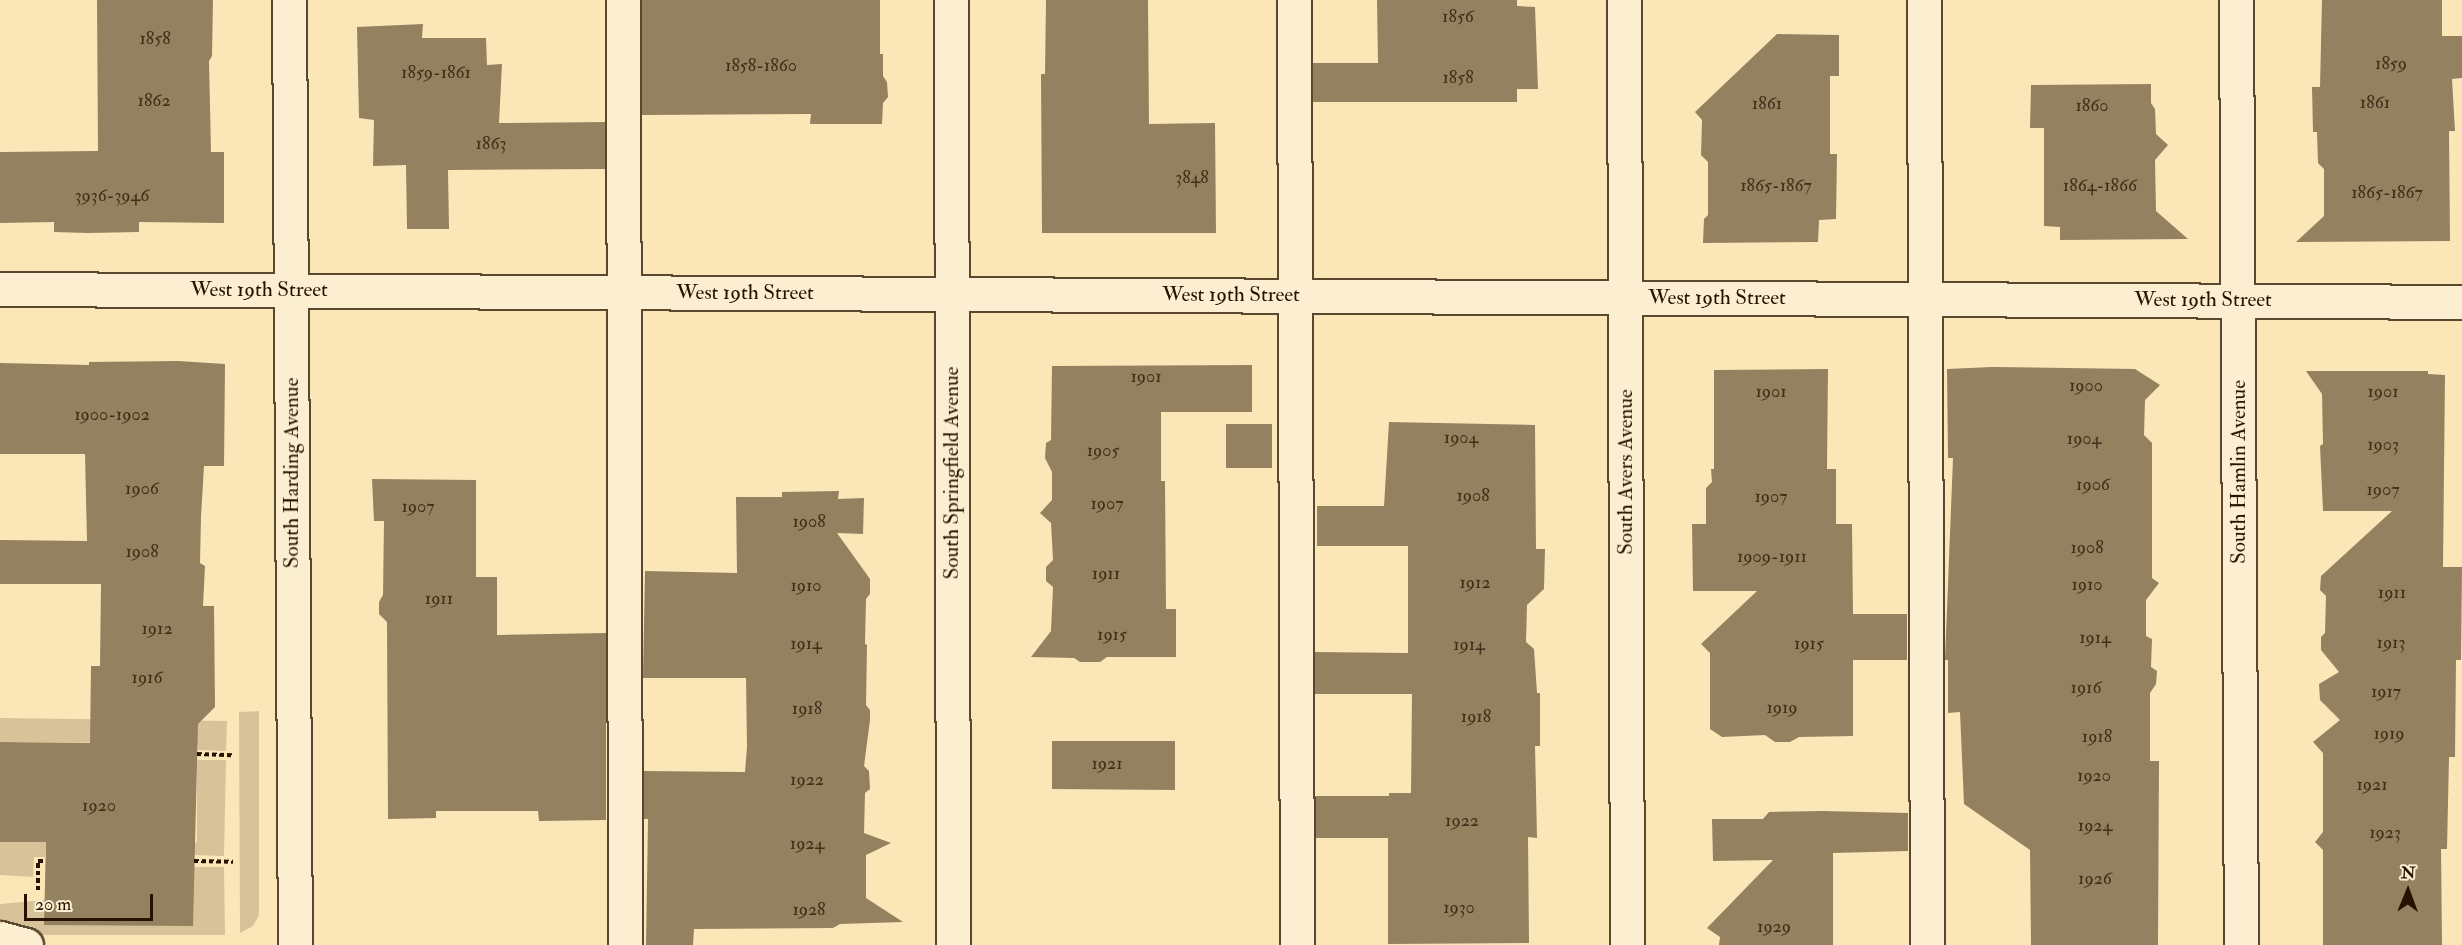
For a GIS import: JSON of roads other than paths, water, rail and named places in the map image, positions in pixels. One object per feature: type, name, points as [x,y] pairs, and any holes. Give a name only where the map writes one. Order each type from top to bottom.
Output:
[{"type":"street","name":"South Harding Avenue","points":[[289,0],[295,945]]},
{"type":"street","points":[[623,0],[625,945]]},
{"type":"street","name":"South Springfield Avenue","points":[[951,0],[953,945]]},
{"type":"street","points":[[1294,0],[1297,945]]},
{"type":"street","name":"South Avers Avenue","points":[[1624,0],[1627,945]]},
{"type":"street","points":[[1924,0],[1927,945]]},
{"type":"street","name":"South Hamlin Avenue","points":[[2236,0],[2241,945]]},
{"type":"street","name":"West 19th Street","points":[[0,289],[2462,302]]},
{"type":"street","points":[[0,938],[26,945]]}]
